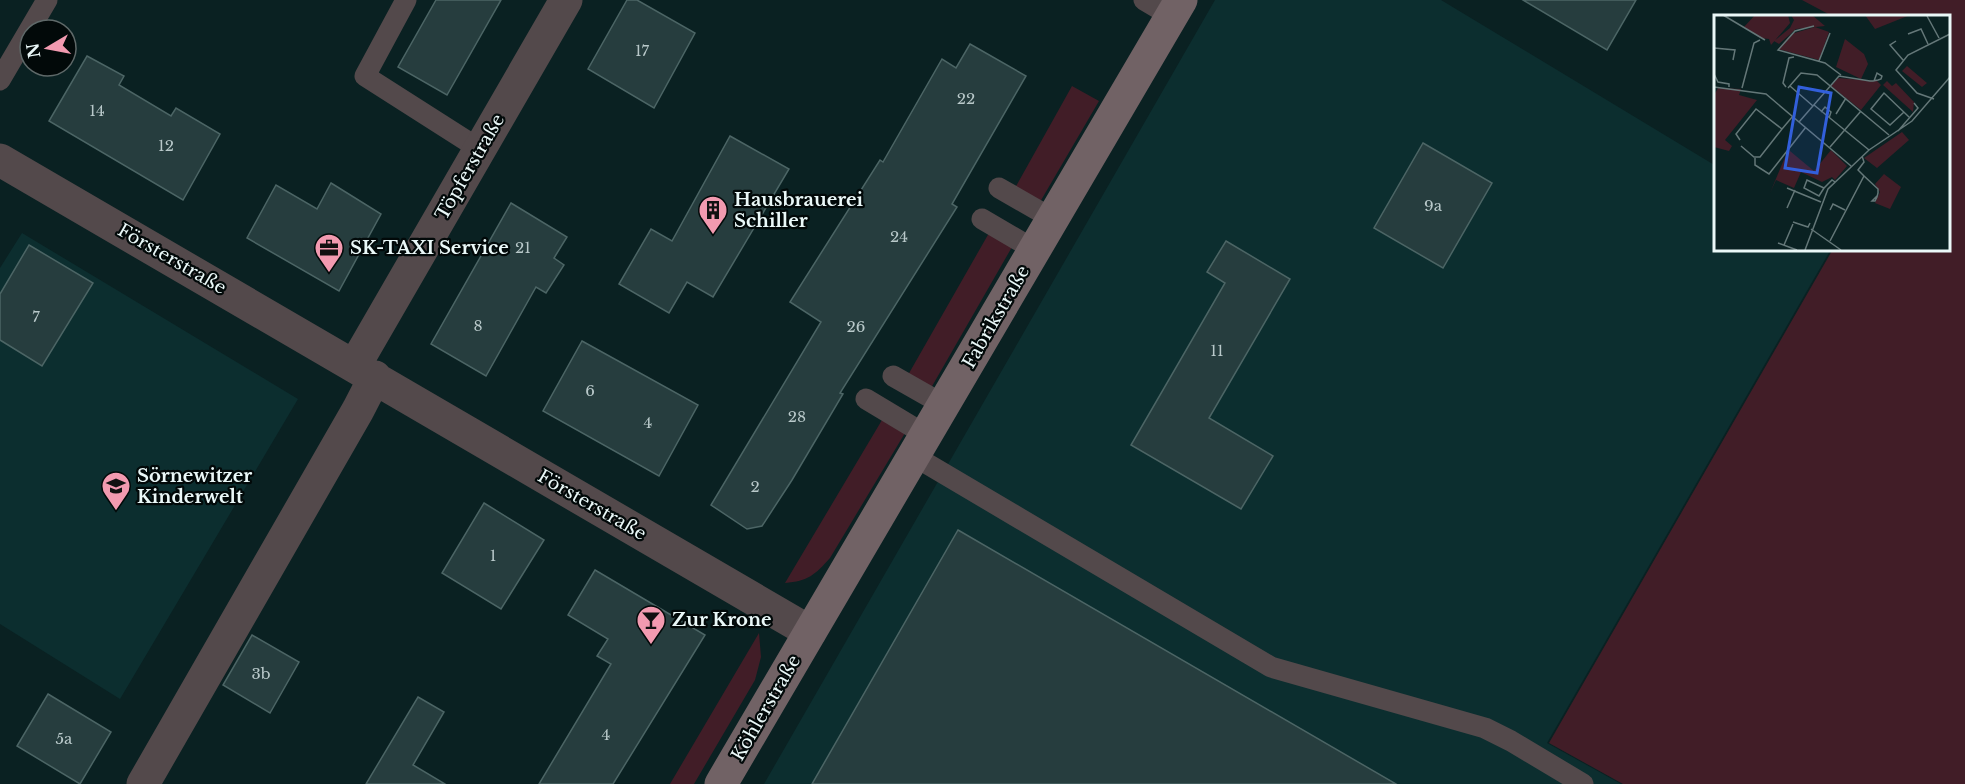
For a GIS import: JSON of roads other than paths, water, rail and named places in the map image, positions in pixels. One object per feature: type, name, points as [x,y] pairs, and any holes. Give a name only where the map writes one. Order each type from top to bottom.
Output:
[{"type":"street","name":"Töpferstraße","points":[[365,371],[481,150],[566,0]]},
{"type":"street","name":"Fabrikstraße","points":[[810,632],[1053,219],[1165,6]]},
{"type":"street","name":"Försterstraße","points":[[0,160],[810,632]]},
{"type":"street","points":[[143,784],[352,420],[365,371]]},
{"type":"street","name":"Köhlerstraße","points":[[721,784],[810,632]]},
{"type":"lane","points":[[0,80],[47,0]]},
{"type":"lane","points":[[406,0],[365,76],[481,150]]},
{"type":"lane","points":[[999,188],[1053,219]]},
{"type":"lane","points":[[982,219],[1035,250]]},
{"type":"lane","points":[[893,376],[944,405]]},
{"type":"lane","points":[[866,399],[920,445],[1271,667],[1485,728],[1583,784]]},
{"type":"place","name":"Hausbrauerei Schiller","points":[[713,236]]},
{"type":"place","name":"SK-TAXI Service","points":[[329,274]]},
{"type":"place","name":"Sörnewitzer Kinderwelt","points":[[116,512]]},
{"type":"place","name":"Zur Krone","points":[[651,646]]}]
